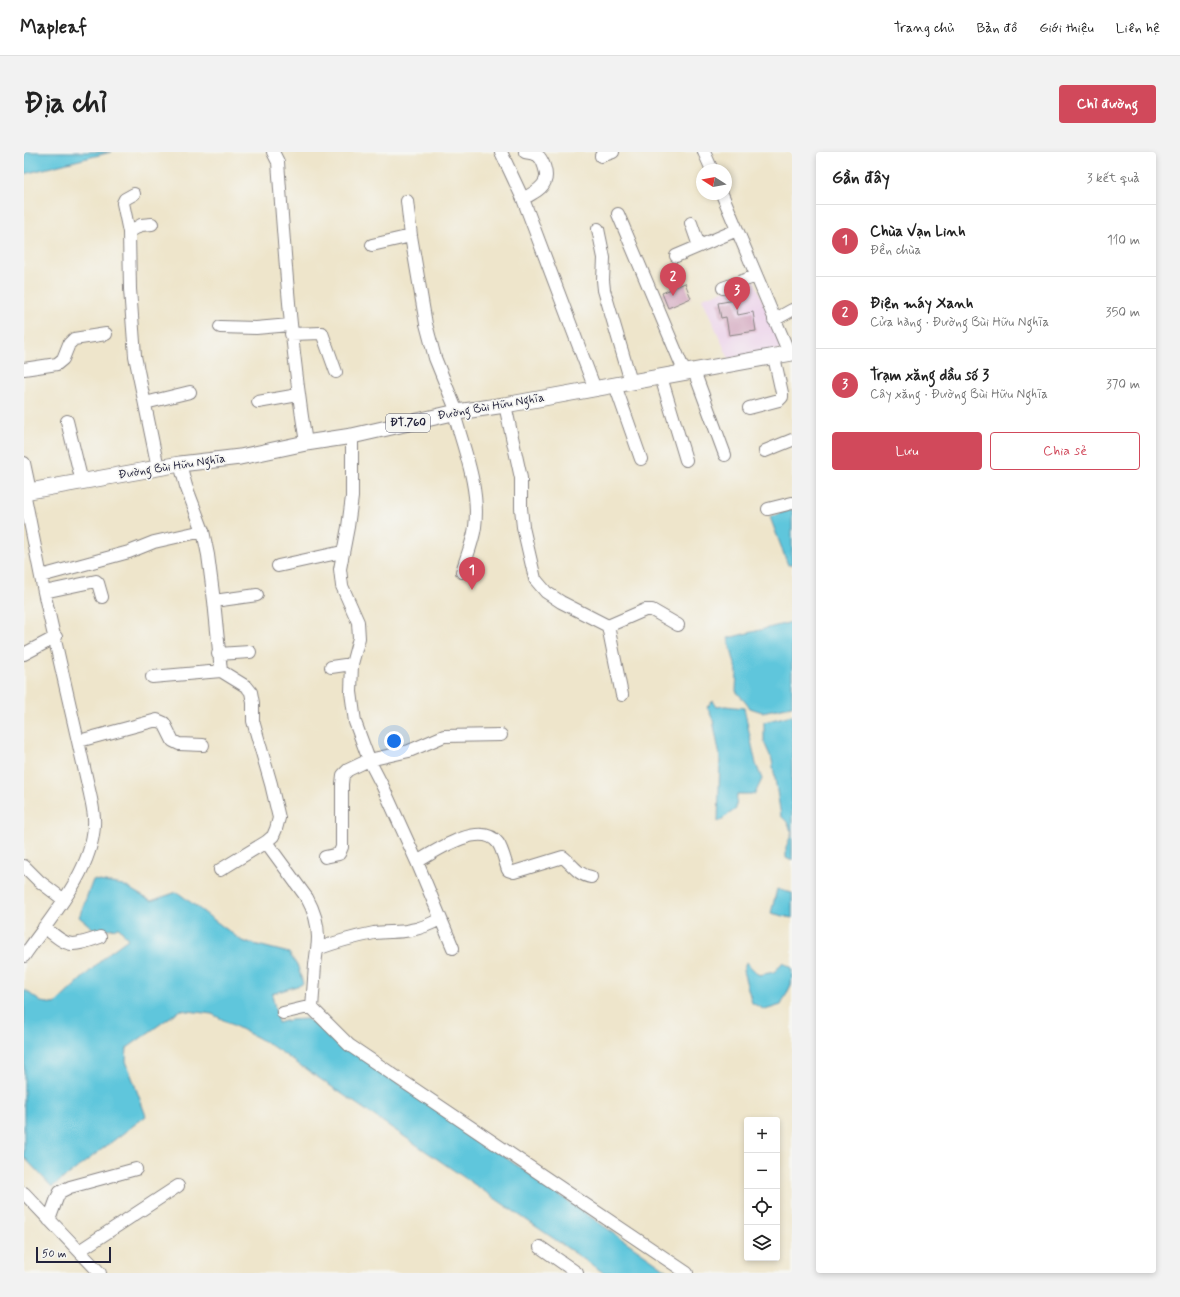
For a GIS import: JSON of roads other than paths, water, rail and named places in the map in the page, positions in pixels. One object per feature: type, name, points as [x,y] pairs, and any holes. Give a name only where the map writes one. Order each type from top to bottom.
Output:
[{"type":"main road","name":"Đường Bùi Hữu Nghĩa","points":[[26,492],[180,464],[240,457],[306,443],[352,436],[455,413],[785,354]]},
{"type":"street","points":[[273,152],[278,162],[291,330],[298,395],[306,443]]},
{"type":"street","points":[[502,152],[523,199],[596,389]]},
{"type":"street","points":[[523,199],[540,188],[545,182],[546,172],[540,158],[536,154],[525,152]]},
{"type":"street","points":[[601,156],[613,152]]},
{"type":"street","points":[[704,152],[709,164]]},
{"type":"street","points":[[134,194],[125,199],[123,203],[129,232],[130,289],[135,349],[158,468]]},
{"type":"street","points":[[724,200],[774,320],[785,354],[782,397],[779,400],[749,408]]},
{"type":"street","points":[[407,201],[411,236],[430,342],[455,413],[475,486],[475,529],[462,572]]},
{"type":"street","points":[[618,214],[690,372],[725,455]]},
{"type":"street","points":[[691,222],[699,246]]},
{"type":"street","points":[[129,232],[141,225],[152,224]]},
{"type":"street","points":[[598,229],[604,258],[604,290],[631,382]]},
{"type":"street","points":[[676,256],[737,230]]},
{"type":"street","points":[[372,245],[411,236]]},
{"type":"street","points":[[723,288],[756,276]]},
{"type":"street","points":[[774,320],[792,310]]},
{"type":"street","points":[[220,327],[291,330],[322,334],[336,372]]},
{"type":"street","points":[[24,369],[57,364],[63,359],[69,344],[74,339],[106,334]]},
{"type":"street","points":[[661,377],[686,460]]},
{"type":"street","points":[[615,385],[641,459]]},
{"type":"street","points":[[145,403],[190,392]]},
{"type":"street","points":[[258,402],[298,395]]},
{"type":"street","points":[[505,405],[521,478],[521,508],[523,527],[535,579],[546,592],[561,602],[608,626]]},
{"type":"street","points":[[67,421],[82,482]]},
{"type":"street","points":[[352,436],[352,498],[340,569],[342,586],[358,622],[359,638],[352,664],[351,692],[355,722],[369,760],[417,862],[453,948]]},
{"type":"street","points":[[765,451],[792,440]]},
{"type":"street","points":[[24,463],[26,492],[44,592],[56,637],[79,741],[90,794],[94,824],[88,855],[79,875],[64,900],[24,956]]},
{"type":"street","points":[[180,464],[190,497],[203,531],[208,554],[221,671]]},
{"type":"street","points":[[768,509],[792,503]]},
{"type":"street","points":[[41,576],[95,562],[154,542],[203,531]]},
{"type":"street","points":[[278,566],[342,552]]},
{"type":"street","points":[[44,592],[96,581],[102,597]]},
{"type":"street","points":[[214,601],[256,594]]},
{"type":"street","points":[[608,626],[645,610],[652,610],[678,625]]},
{"type":"street","points":[[608,626],[622,695]]},
{"type":"street","points":[[24,654],[56,637]]},
{"type":"street","points":[[218,654],[250,652]]},
{"type":"street","points":[[331,667],[352,664]]},
{"type":"street","points":[[152,677],[221,671],[247,687],[251,692],[253,703],[253,721],[279,818],[273,836],[266,842],[220,870]]},
{"type":"street","points":[[79,741],[157,720],[164,723],[173,741],[179,744],[203,745]]},
{"type":"street","points":[[325,857],[339,854],[342,847],[342,784],[343,775],[348,770],[369,760],[408,751],[444,736],[501,735]]},
{"type":"street","points":[[417,862],[441,848],[463,838],[478,835],[489,836],[498,844],[508,870],[514,872],[563,857],[583,876],[591,877]]},
{"type":"street","points":[[266,842],[313,908],[319,938],[315,965],[312,1008]]},
{"type":"street","points":[[24,866],[39,881],[64,900]]},
{"type":"street","points":[[317,949],[339,941],[365,935],[410,931],[426,926],[440,919]]},
{"type":"street","points":[[44,927],[64,943],[74,945],[100,937]]},
{"type":"street","points":[[283,1013],[304,1008],[312,1008],[349,1045],[687,1273]]},
{"type":"street","points":[[50,1220],[60,1192],[70,1187],[136,1169]]},
{"type":"street","points":[[79,1251],[178,1186]]},
{"type":"street","points":[[24,1193],[100,1273]]},
{"type":"street","points":[[540,1247],[577,1273]]},
{"type":"water","points":[[24,152],[111,152],[24,174]]},
{"type":"water","points":[[792,509],[792,565],[788,565],[770,517]]},
{"type":"water","points":[[792,622],[792,706],[762,712],[750,708],[736,691],[737,672],[728,638]]},
{"type":"water","points":[[713,701],[717,707],[725,706],[744,708],[756,764],[762,779],[755,794],[737,794],[736,809],[718,822],[720,757],[713,720],[707,707]]},
{"type":"water","points":[[792,715],[792,833],[787,822],[781,816],[772,760],[764,742],[764,722]]},
{"type":"water","points":[[792,833],[792,861],[786,858],[786,847]]},
{"type":"water","points":[[93,880],[123,885],[151,901],[177,892],[242,941],[289,953],[298,967],[303,984],[272,994],[278,1023],[289,1020],[307,1019],[671,1273],[604,1273],[269,1044],[212,1014],[180,1010],[127,1048],[126,1061],[146,1116],[52,1187],[24,1157],[24,992],[25,990],[41,1002],[55,1004],[110,952],[128,939],[119,928],[95,930],[79,917]]},
{"type":"water","points":[[777,889],[792,893],[792,918],[771,913]]},
{"type":"water","points":[[746,962],[759,975],[774,972],[783,962],[792,968],[791,985],[781,1005],[765,1010],[752,1003],[743,971]]},
{"type":"place","name":"Điện máy Xanh","points":[[673,296]]},
{"type":"place","name":"Trạm xăng dầu số 3","points":[[737,310]]},
{"type":"place","name":"Chùa Vạn Linh","points":[[472,590]]}]
